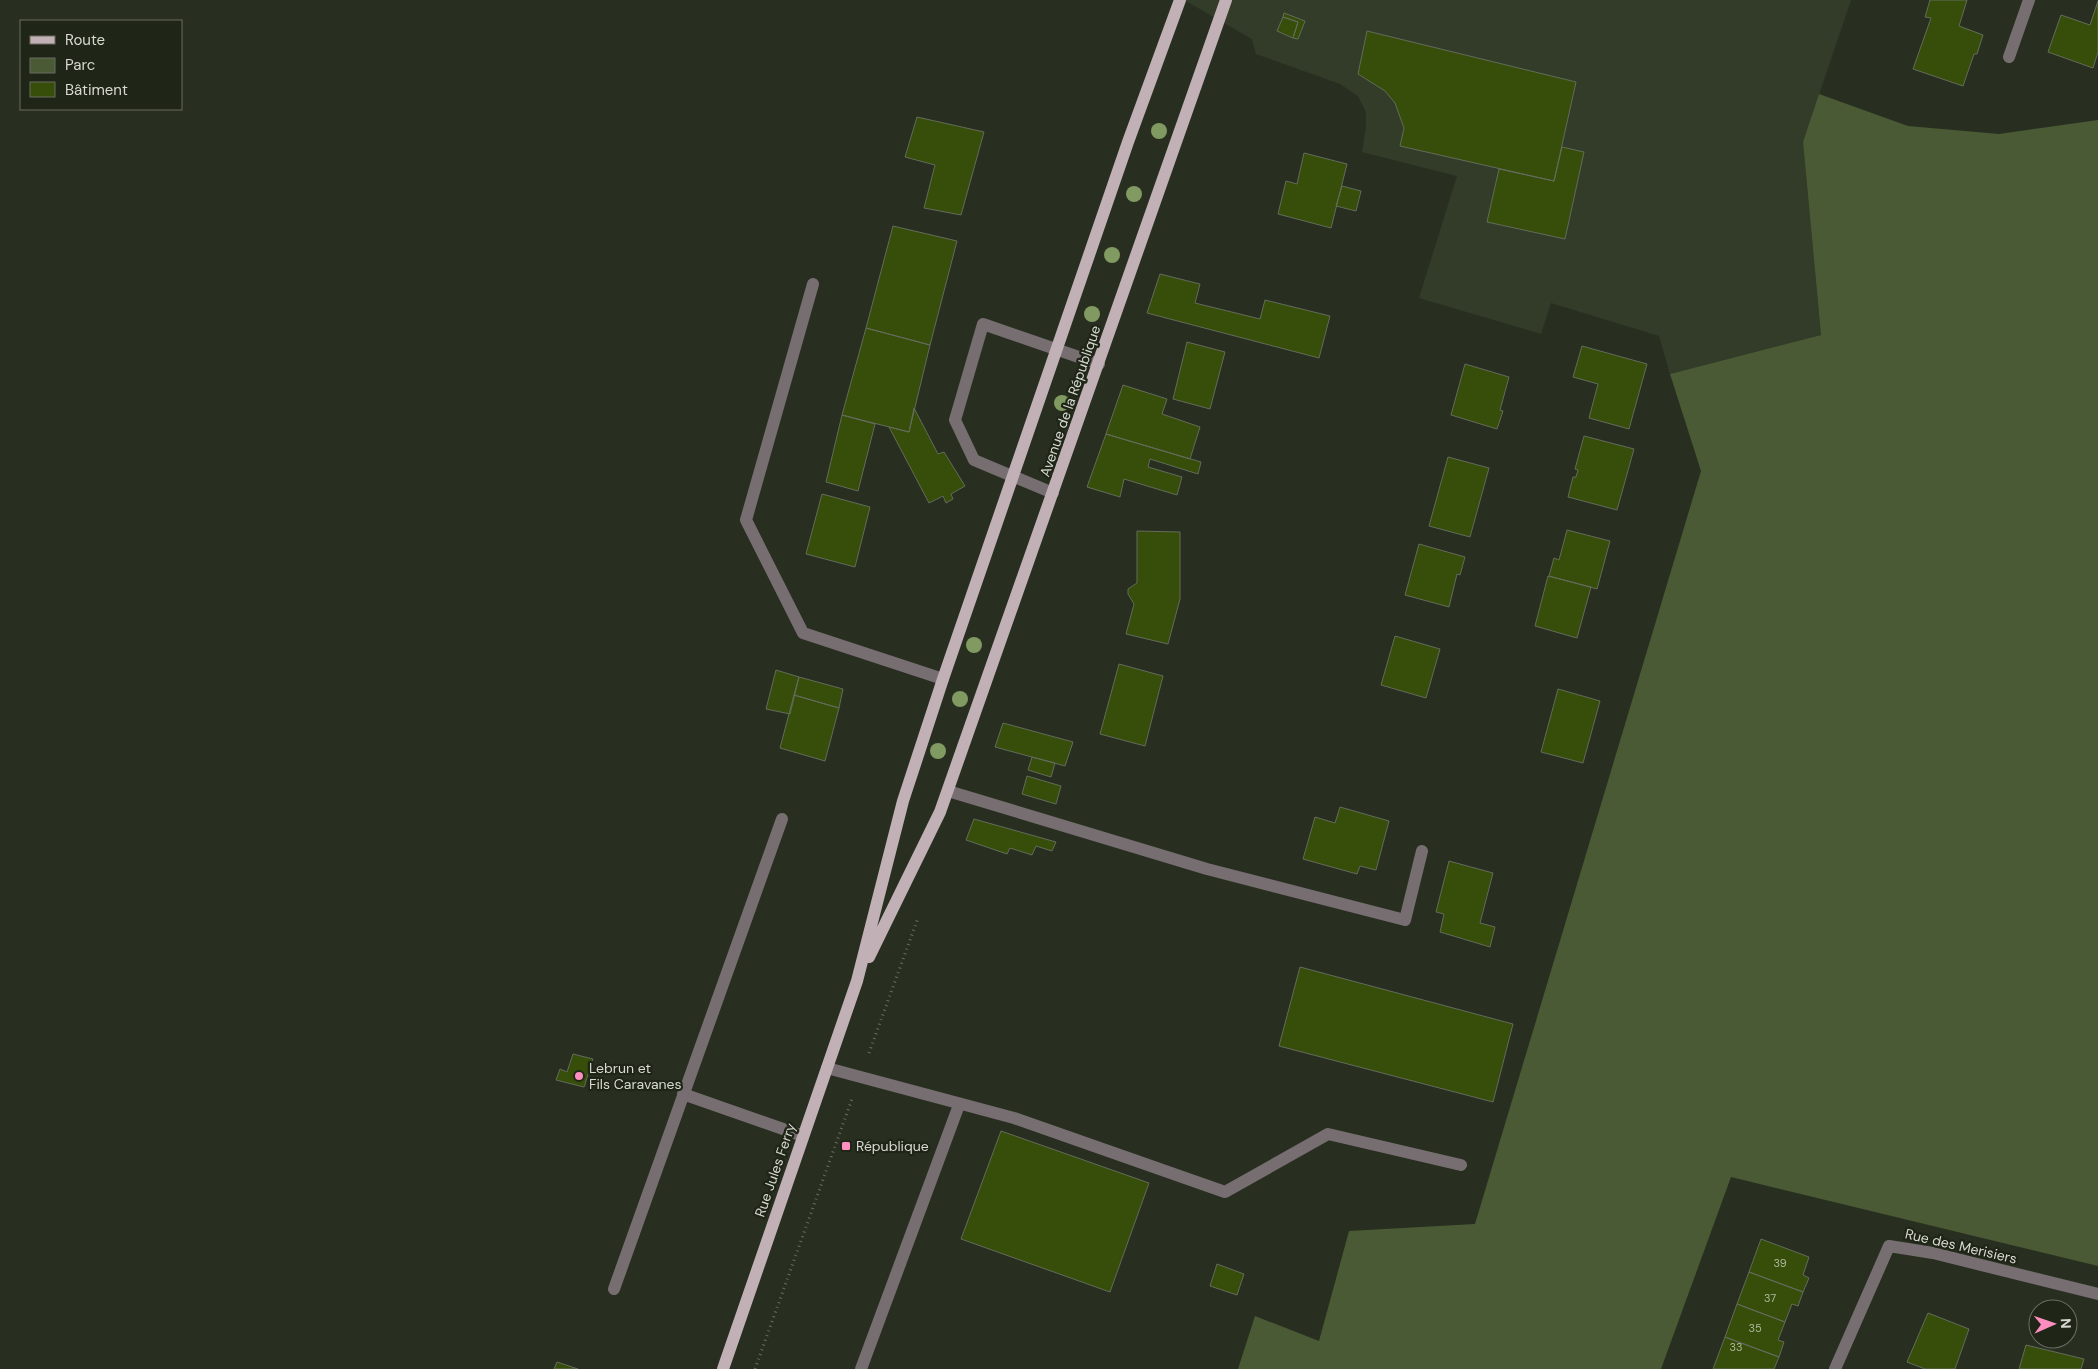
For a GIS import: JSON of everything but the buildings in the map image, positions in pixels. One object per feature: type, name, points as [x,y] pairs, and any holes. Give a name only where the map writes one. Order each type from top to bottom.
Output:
[{"type":"main road","points":[[943,679],[1056,349],[1180,0]]},
{"type":"main road","name":"Avenue de la République","points":[[940,812],[1226,0]]},
{"type":"main road","name":"Rue Jules Ferry","points":[[723,1369],[857,981],[903,801],[943,679]]},
{"type":"main road","name":"Rue Jules Ferry","points":[[857,981],[940,812]]},
{"type":"street","points":[[2009,57],[2029,0]]},
{"type":"street","points":[[813,284],[746,520],[803,634],[943,679]]},
{"type":"street","points":[[1053,493],[974,460],[955,420],[983,324],[1099,364]]},
{"type":"street","points":[[948,791],[1207,868],[1405,920],[1422,851]]},
{"type":"street","points":[[614,1289],[782,819]]},
{"type":"street","points":[[827,1068],[1014,1118],[1225,1192],[1328,1134],[1460,1165]]},
{"type":"street","points":[[683,1094],[803,1136]]},
{"type":"street","points":[[860,1369],[959,1104]]},
{"type":"street","name":"Rue des Merisiers","points":[[1835,1369],[1889,1246],[1933,1253],[2098,1294]]},
{"type":"shaded area","points":[[1184,0],[1851,0],[1803,142],[1821,335],[1670,374],[1659,336],[1551,303],[1541,334],[1419,298],[1457,176],[1362,152],[1366,128],[1366,112],[1358,96],[1340,84],[1256,54],[1252,39]]},
{"type":"green space","points":[[1819,94],[1908,126],[1999,134],[2098,120],[2098,1266],[1731,1177],[1661,1369],[1238,1369],[1255,1316],[1319,1341],[1349,1231],[1475,1224],[1701,471],[1670,374],[1821,335],[1803,142]]},
{"type":"place","name":"Lebrun et Fils Caravanes","points":[[579,1076]]},
{"type":"place","name":"République","points":[[846,1146]]}]
